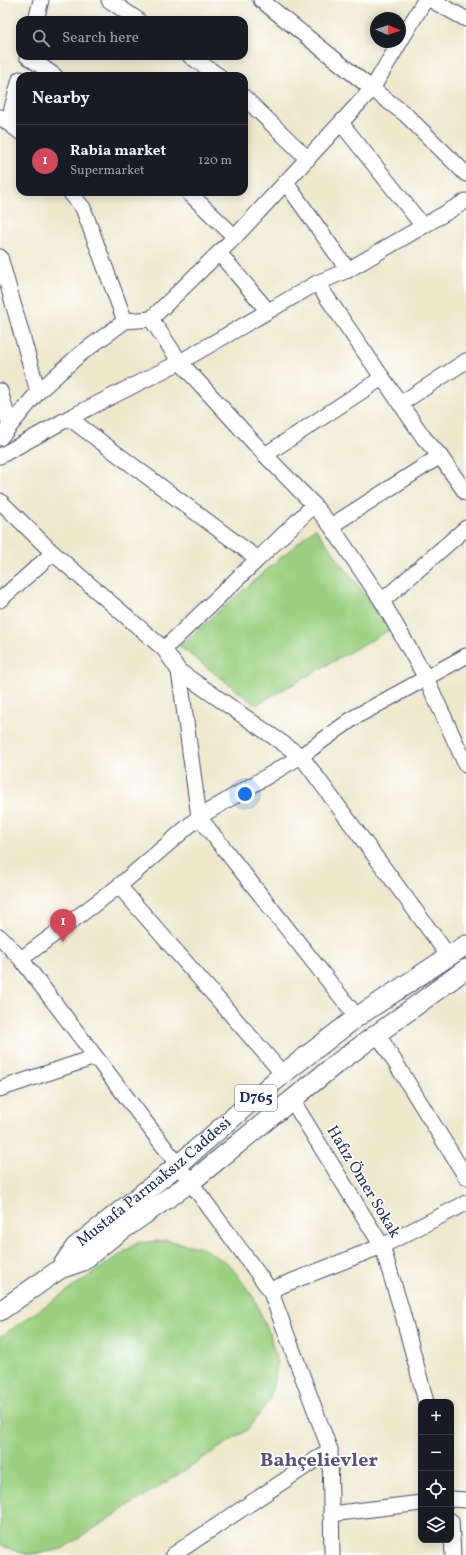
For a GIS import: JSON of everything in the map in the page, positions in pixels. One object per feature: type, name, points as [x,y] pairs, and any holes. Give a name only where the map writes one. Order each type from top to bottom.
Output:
[{"type":"main road","name":"Mustafa Parmaksız Caddesi","points":[[60,1269],[75,1247],[178,1164],[283,1074],[357,1017],[466,944]]},
{"type":"main road","name":"Mustafa Parmaksız Caddesi","points":[[0,1311],[60,1269],[83,1261],[111,1238],[191,1182],[336,1064],[466,968]]},
{"type":"street","points":[[37,16],[41,0]]},
{"type":"street","points":[[109,0],[132,16]]},
{"type":"street","points":[[261,0],[405,114],[466,174]]},
{"type":"street","points":[[0,438],[38,392],[79,355],[125,321],[151,319],[235,237],[372,89],[425,0]]},
{"type":"street","points":[[431,0],[466,19]]},
{"type":"street","points":[[22,72],[25,60]]},
{"type":"street","points":[[32,60],[49,72]]},
{"type":"street","points":[[196,60],[212,72]]},
{"type":"street","points":[[9,124],[16,96]]},
{"type":"street","points":[[248,101],[308,159]]},
{"type":"street","points":[[341,123],[423,226]]},
{"type":"street","points":[[286,183],[348,270]]},
{"type":"street","points":[[73,196],[83,208],[125,321]]},
{"type":"street","points":[[192,196],[235,237]]},
{"type":"street","points":[[0,456],[70,418],[180,362],[317,283],[348,270],[466,201]]},
{"type":"street","points":[[219,253],[268,311]]},
{"type":"street","points":[[0,257],[38,392]]},
{"type":"street","points":[[317,283],[424,438],[440,456],[466,493]]},
{"type":"street","points":[[151,319],[180,362],[265,456],[314,505],[331,526],[382,601],[426,678],[466,765]]},
{"type":"street","points":[[400,404],[466,361]]},
{"type":"street","points":[[265,456],[382,378]]},
{"type":"street","points":[[0,391],[10,426]]},
{"type":"street","points":[[70,418],[258,559]]},
{"type":"street","points":[[331,526],[440,456]]},
{"type":"street","points":[[0,501],[53,553],[164,648],[180,671],[301,756],[448,956]]},
{"type":"street","points":[[164,648],[314,505]]},
{"type":"street","points":[[382,601],[466,528]]},
{"type":"street","points":[[0,600],[53,553]]},
{"type":"street","points":[[20,959],[119,886],[199,817],[301,756],[355,717],[466,656]]},
{"type":"street","points":[[180,671],[199,817],[357,1017]]},
{"type":"street","points":[[119,886],[283,1074]]},
{"type":"street","points":[[0,937],[20,959],[178,1164],[270,1290],[330,1450],[332,1555]]},
{"type":"street","points":[[377,1034],[466,1177]]},
{"type":"street","points":[[0,1089],[96,1057]]},
{"type":"street","name":"Hafız Ömer Sokak","points":[[292,1100],[382,1246],[401,1308],[425,1399]]},
{"type":"street","points":[[270,1290],[382,1246],[466,1203]]},
{"type":"street","points":[[173,1555],[330,1450]]},
{"type":"street","points":[[454,1499],[466,1500]]},
{"type":"street","points":[[331,1514],[418,1503]]},
{"type":"street","points":[[452,1543],[453,1555]]},
{"type":"green space","points":[[315,528],[391,629],[256,705],[179,646]]},
{"type":"green space","points":[[166,1240],[202,1248],[229,1264],[254,1298],[270,1335],[277,1364],[270,1400],[247,1430],[62,1549],[27,1555],[0,1545],[0,1337],[137,1243]]},
{"type":"place","name":"Rabia market","points":[[63,942]]},
{"type":"district","name":"Bahçelievler","points":[[319,1461]]}]
